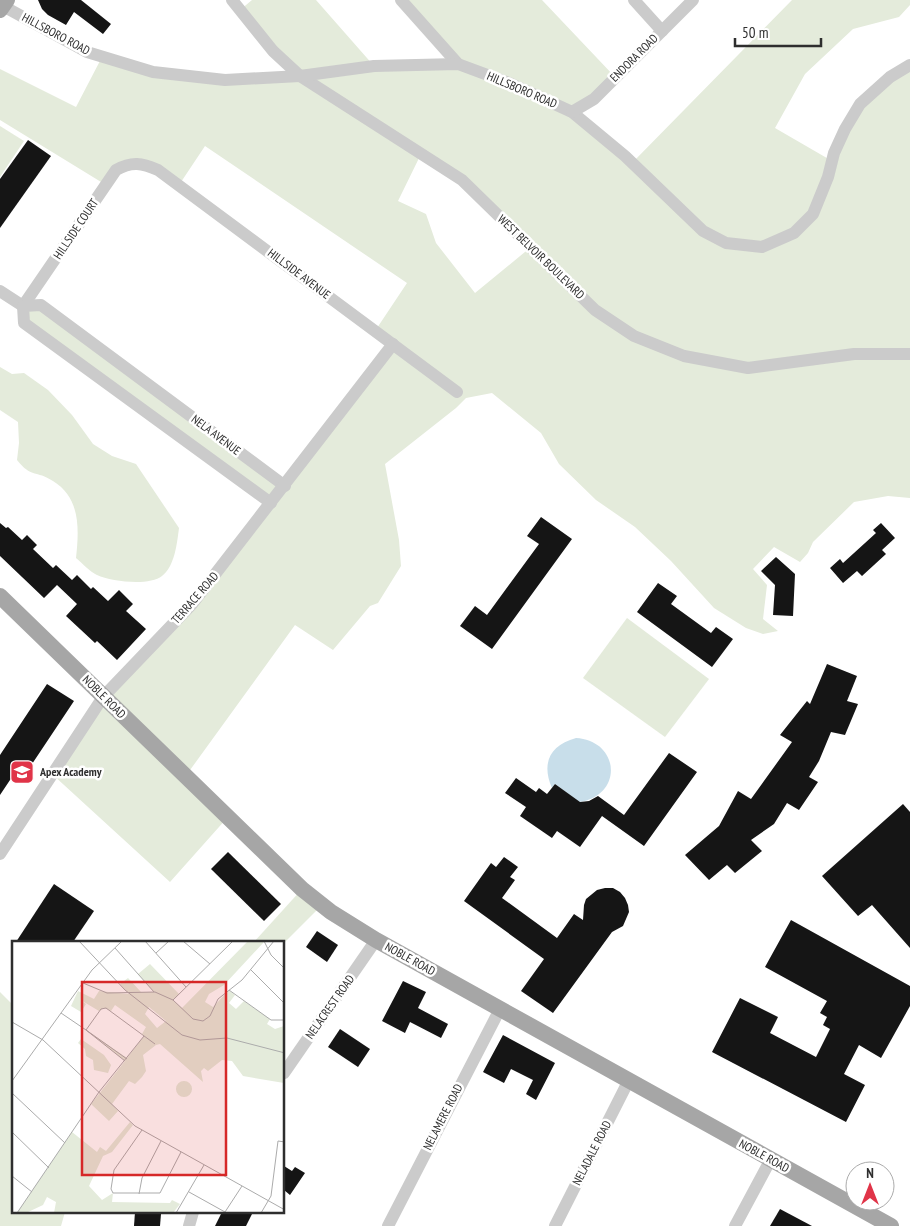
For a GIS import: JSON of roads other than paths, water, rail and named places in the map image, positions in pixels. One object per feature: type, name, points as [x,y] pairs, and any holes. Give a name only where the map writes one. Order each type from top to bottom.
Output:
[{"type":"main road","name":"NOBLE ROAD","points":[[0,596],[302,889],[331,912],[376,940],[891,1226]]},
{"type":"street","name":"WEST BELVOIR BOULEVARD","points":[[232,0],[273,51],[300,76],[462,180],[595,310],[634,336],[684,356],[748,368],[854,354],[910,354]]},
{"type":"street","points":[[401,0],[458,64]]},
{"type":"street","points":[[634,0],[662,31]]},
{"type":"street","name":"ENDORA ROAD","points":[[572,112],[594,99],[693,0]]},
{"type":"street","name":"HILLSBORO ROAD","points":[[3,5],[87,52],[153,72],[225,80],[300,76],[374,66],[458,64],[509,83],[572,112],[625,156],[703,231],[726,243],[762,247],[794,233],[812,214],[828,177],[834,153],[845,129],[860,104],[890,77],[910,65]]},
{"type":"street","name":"HILLSIDE COURT","points":[[23,306],[116,170],[126,164],[136,163]]},
{"type":"street","name":"HILLSIDE AVENUE","points":[[136,163],[158,170],[458,392]]},
{"type":"street","name":"NELA AVENUE","points":[[0,292],[23,306],[41,305],[285,486]]},
{"type":"street","name":"NELA AVENUE","points":[[23,306],[24,323],[271,503]]},
{"type":"street","name":"TERRACE ROAD","points":[[0,854],[103,697],[192,604],[393,344]]},
{"type":"street","points":[[133,403],[147,384]]},
{"type":"street","name":"NELACREST ROAD","points":[[285,1072],[376,940]]},
{"type":"street","name":"NELAMERE ROAD","points":[[388,1226],[500,1009]]},
{"type":"street","name":"NELADALE ROAD","points":[[555,1226],[629,1080]]},
{"type":"street","points":[[735,1226],[770,1159]]},
{"type":"water","points":[[576,738],[591,741],[602,748],[608,758],[611,769],[609,780],[603,790],[593,798],[579,802],[555,784],[552,788],[547,771],[550,756],[554,750],[567,741]]},
{"type":"place","name":"Apex Academy","points":[[22,772]]}]
